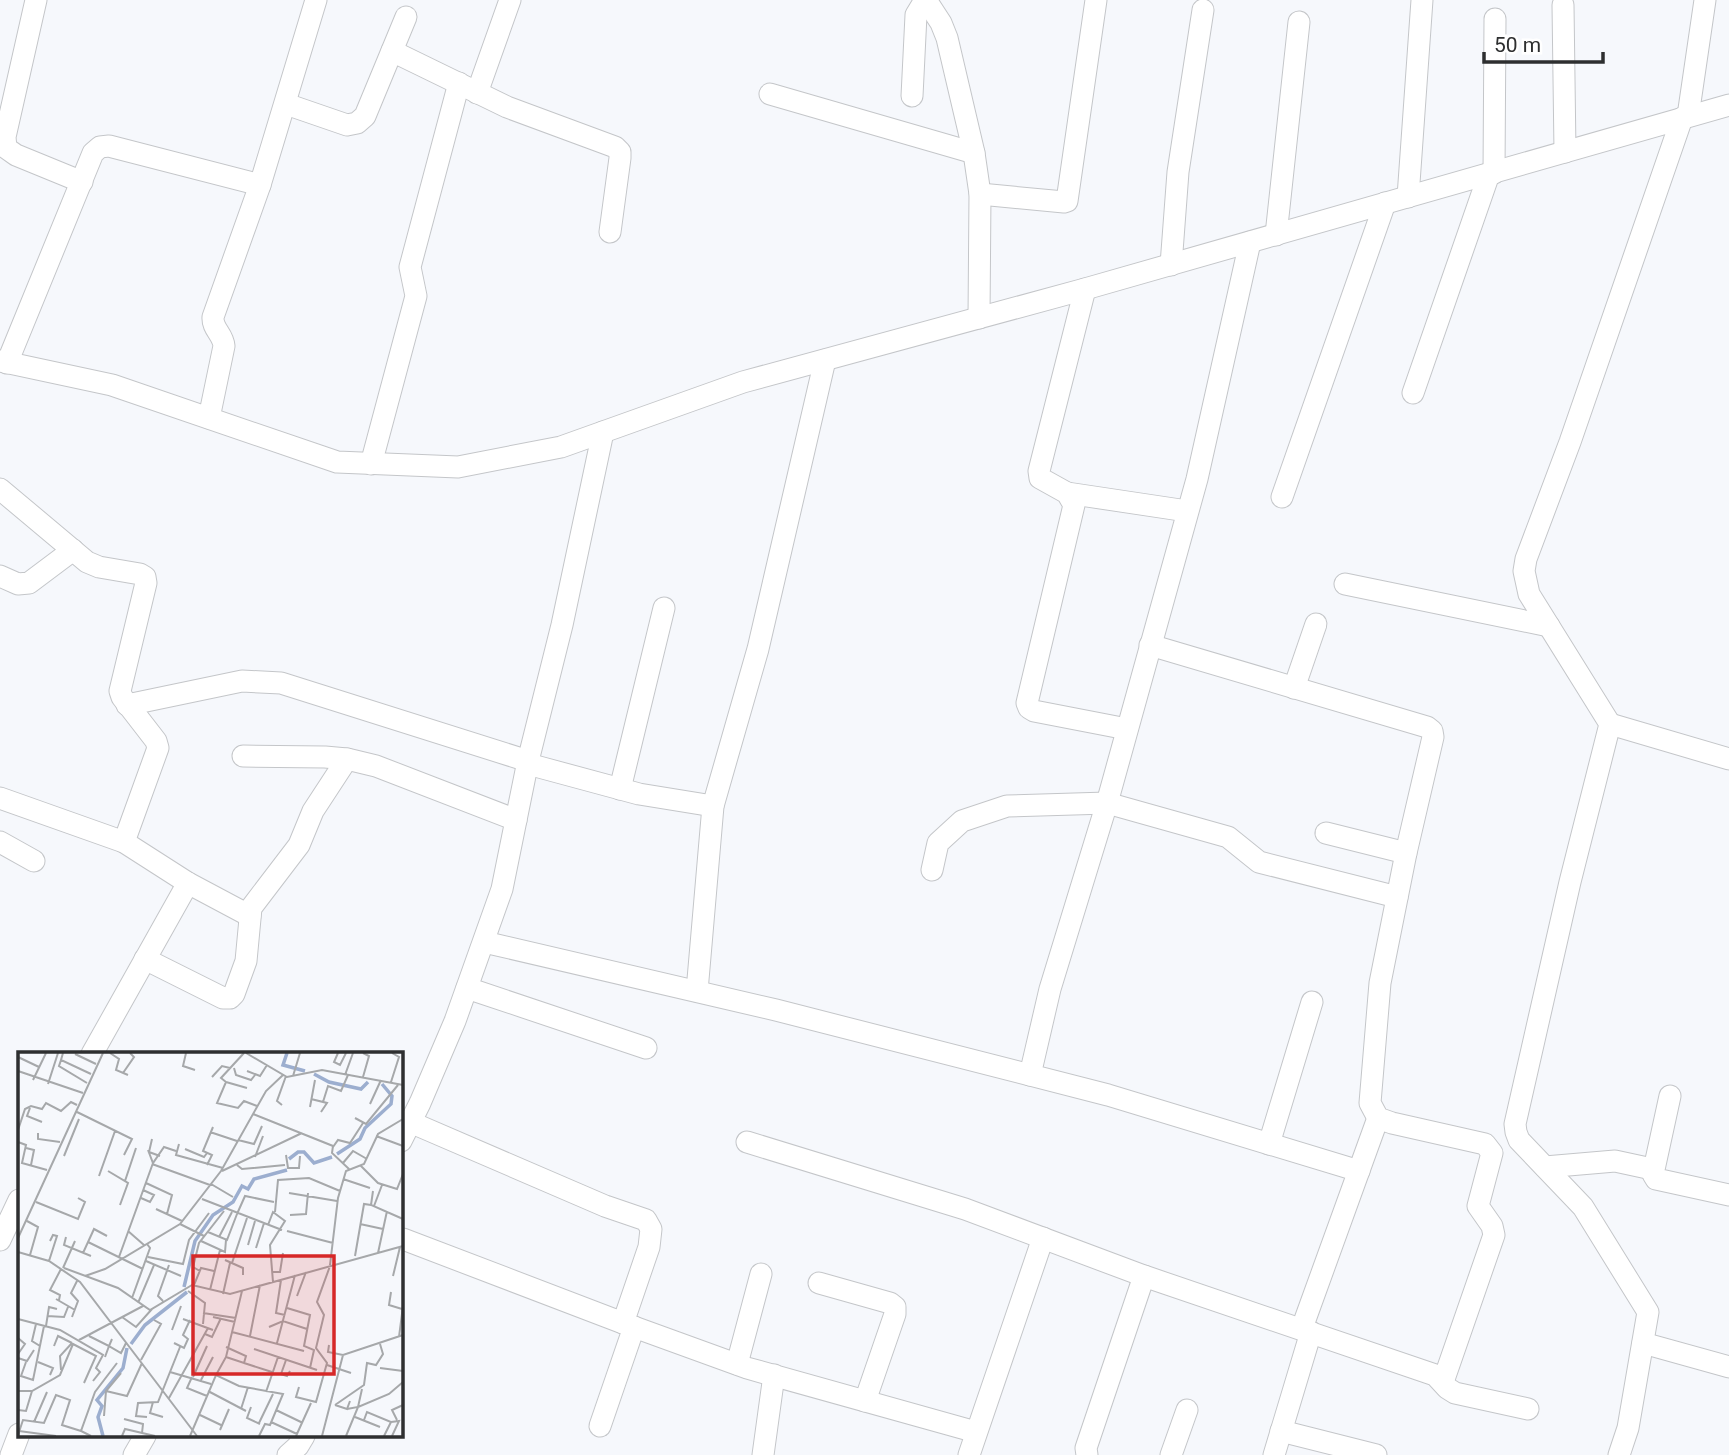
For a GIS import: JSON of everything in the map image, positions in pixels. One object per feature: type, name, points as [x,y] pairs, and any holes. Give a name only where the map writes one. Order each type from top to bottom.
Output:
[{"type":"street","points":[[36,0],[5,137],[6,148],[16,155],[82,182]]},
{"type":"street","points":[[209,418],[224,345],[213,324],[213,317],[260,185],[316,0]]},
{"type":"street","points":[[371,464],[416,296],[410,267],[468,88],[510,0]]},
{"type":"street","points":[[912,96],[916,15],[925,0],[942,23],[947,38],[974,153],[980,194],[979,318]]},
{"type":"street","points":[[980,194],[1067,201],[1096,0]]},
{"type":"street","points":[[1409,197],[1422,0]]},
{"type":"street","points":[[1705,0],[1685,117],[1526,559],[1526,583],[1549,626],[1610,724],[1729,759]]},
{"type":"street","points":[[1563,5],[1565,152]]},
{"type":"street","points":[[1171,265],[1178,172],[1203,10]]},
{"type":"street","points":[[286,104],[347,125],[358,123],[365,116],[406,18]]},
{"type":"street","points":[[1413,393],[1492,173],[1494,19]]},
{"type":"street","points":[[1276,235],[1299,22]]},
{"type":"street","points":[[392,51],[507,107],[615,147],[620,152],[620,158],[610,232]]},
{"type":"street","points":[[770,94],[974,153]]},
{"type":"street","points":[[260,185],[109,146],[100,147],[93,153],[4,362],[111,384],[337,462],[458,467],[561,447],[743,382],[1171,265],[1729,105]]},
{"type":"street","points":[[1282,497],[1385,203]]},
{"type":"street","points":[[1030,1075],[1050,989],[1107,803],[1197,479],[1250,242]]},
{"type":"street","points":[[1085,289],[1039,471],[1040,478],[1068,493],[1187,511]]},
{"type":"street","points":[[697,991],[713,806],[758,649],[825,360]]},
{"type":"street","points":[[600,1426],[649,1247],[651,1229],[646,1220],[405,1131],[467,988],[502,889],[603,432]]},
{"type":"street","points":[[0,489],[92,565],[140,574],[145,578],[120,691],[127,705],[156,741],[158,748],[124,842]]},
{"type":"street","points":[[1068,493],[1074,505],[1073,514],[1027,703],[1034,711],[1126,729]]},
{"type":"street","points":[[0,576],[18,584],[29,583],[73,550]]},
{"type":"street","points":[[1345,584],[1549,626]]},
{"type":"street","points":[[620,789],[664,608]]},
{"type":"street","points":[[1294,688],[1316,624]]},
{"type":"street","points":[[1150,645],[1427,727],[1432,731],[1433,737],[1380,983],[1370,1102],[1378,1118],[1485,1144],[1492,1153],[1478,1206],[1492,1226],[1494,1235],[1443,1382]]},
{"type":"street","points":[[127,705],[220,684],[242,681],[271,682],[305,690],[620,789],[713,806]]},
{"type":"street","points":[[1610,724],[1570,882],[1516,1124],[1518,1136],[1583,1207],[1648,1312],[1628,1428],[1619,1455]]},
{"type":"street","points":[[243,756],[347,759],[376,766],[516,820]]},
{"type":"street","points":[[145,960],[223,998],[230,998],[246,961],[250,916],[256,900],[299,845],[317,804],[347,759]]},
{"type":"street","points":[[0,798],[124,842],[188,883],[250,916]]},
{"type":"street","points":[[932,870],[938,843],[962,821],[1007,806],[1107,803],[1228,837],[1259,862],[1397,897]]},
{"type":"street","points":[[1326,833],[1406,853]]},
{"type":"street","points":[[0,842],[34,861]]},
{"type":"street","points":[[93,1052],[188,883]]},
{"type":"street","points":[[484,942],[697,991],[1108,1095],[1359,1171]]},
{"type":"street","points":[[467,988],[646,1048]]},
{"type":"street","points":[[1269,1144],[1312,1002]]},
{"type":"street","points":[[1670,1096],[1652,1169],[1656,1179],[1729,1195]]},
{"type":"street","points":[[1274,1455],[1306,1330],[1378,1118]]},
{"type":"street","points":[[1490,1148],[1518,1136]]},
{"type":"street","points":[[747,1142],[965,1209],[1144,1276],[1435,1375],[1455,1393],[1528,1409]]},
{"type":"street","points":[[1545,1167],[1615,1161],[1652,1169]]},
{"type":"street","points":[[0,1240],[18,1202]]},
{"type":"street","points":[[969,1455],[1042,1238]]},
{"type":"street","points":[[402,1241],[737,1364],[975,1432]]},
{"type":"street","points":[[737,1364],[761,1274]]},
{"type":"street","points":[[1087,1455],[1086,1448],[1144,1276]]},
{"type":"street","points":[[819,1283],[890,1303],[895,1307],[866,1401]]},
{"type":"street","points":[[1643,1343],[1729,1367]]},
{"type":"street","points":[[763,1455],[774,1375]]},
{"type":"street","points":[[1171,1455],[1187,1410]]},
{"type":"street","points":[[1281,1431],[1376,1455]]},
{"type":"street","points":[[11,1455],[18,1437]]},
{"type":"street","points":[[134,1455],[144,1438]]},
{"type":"street","points":[[288,1455],[303,1438]]}]
